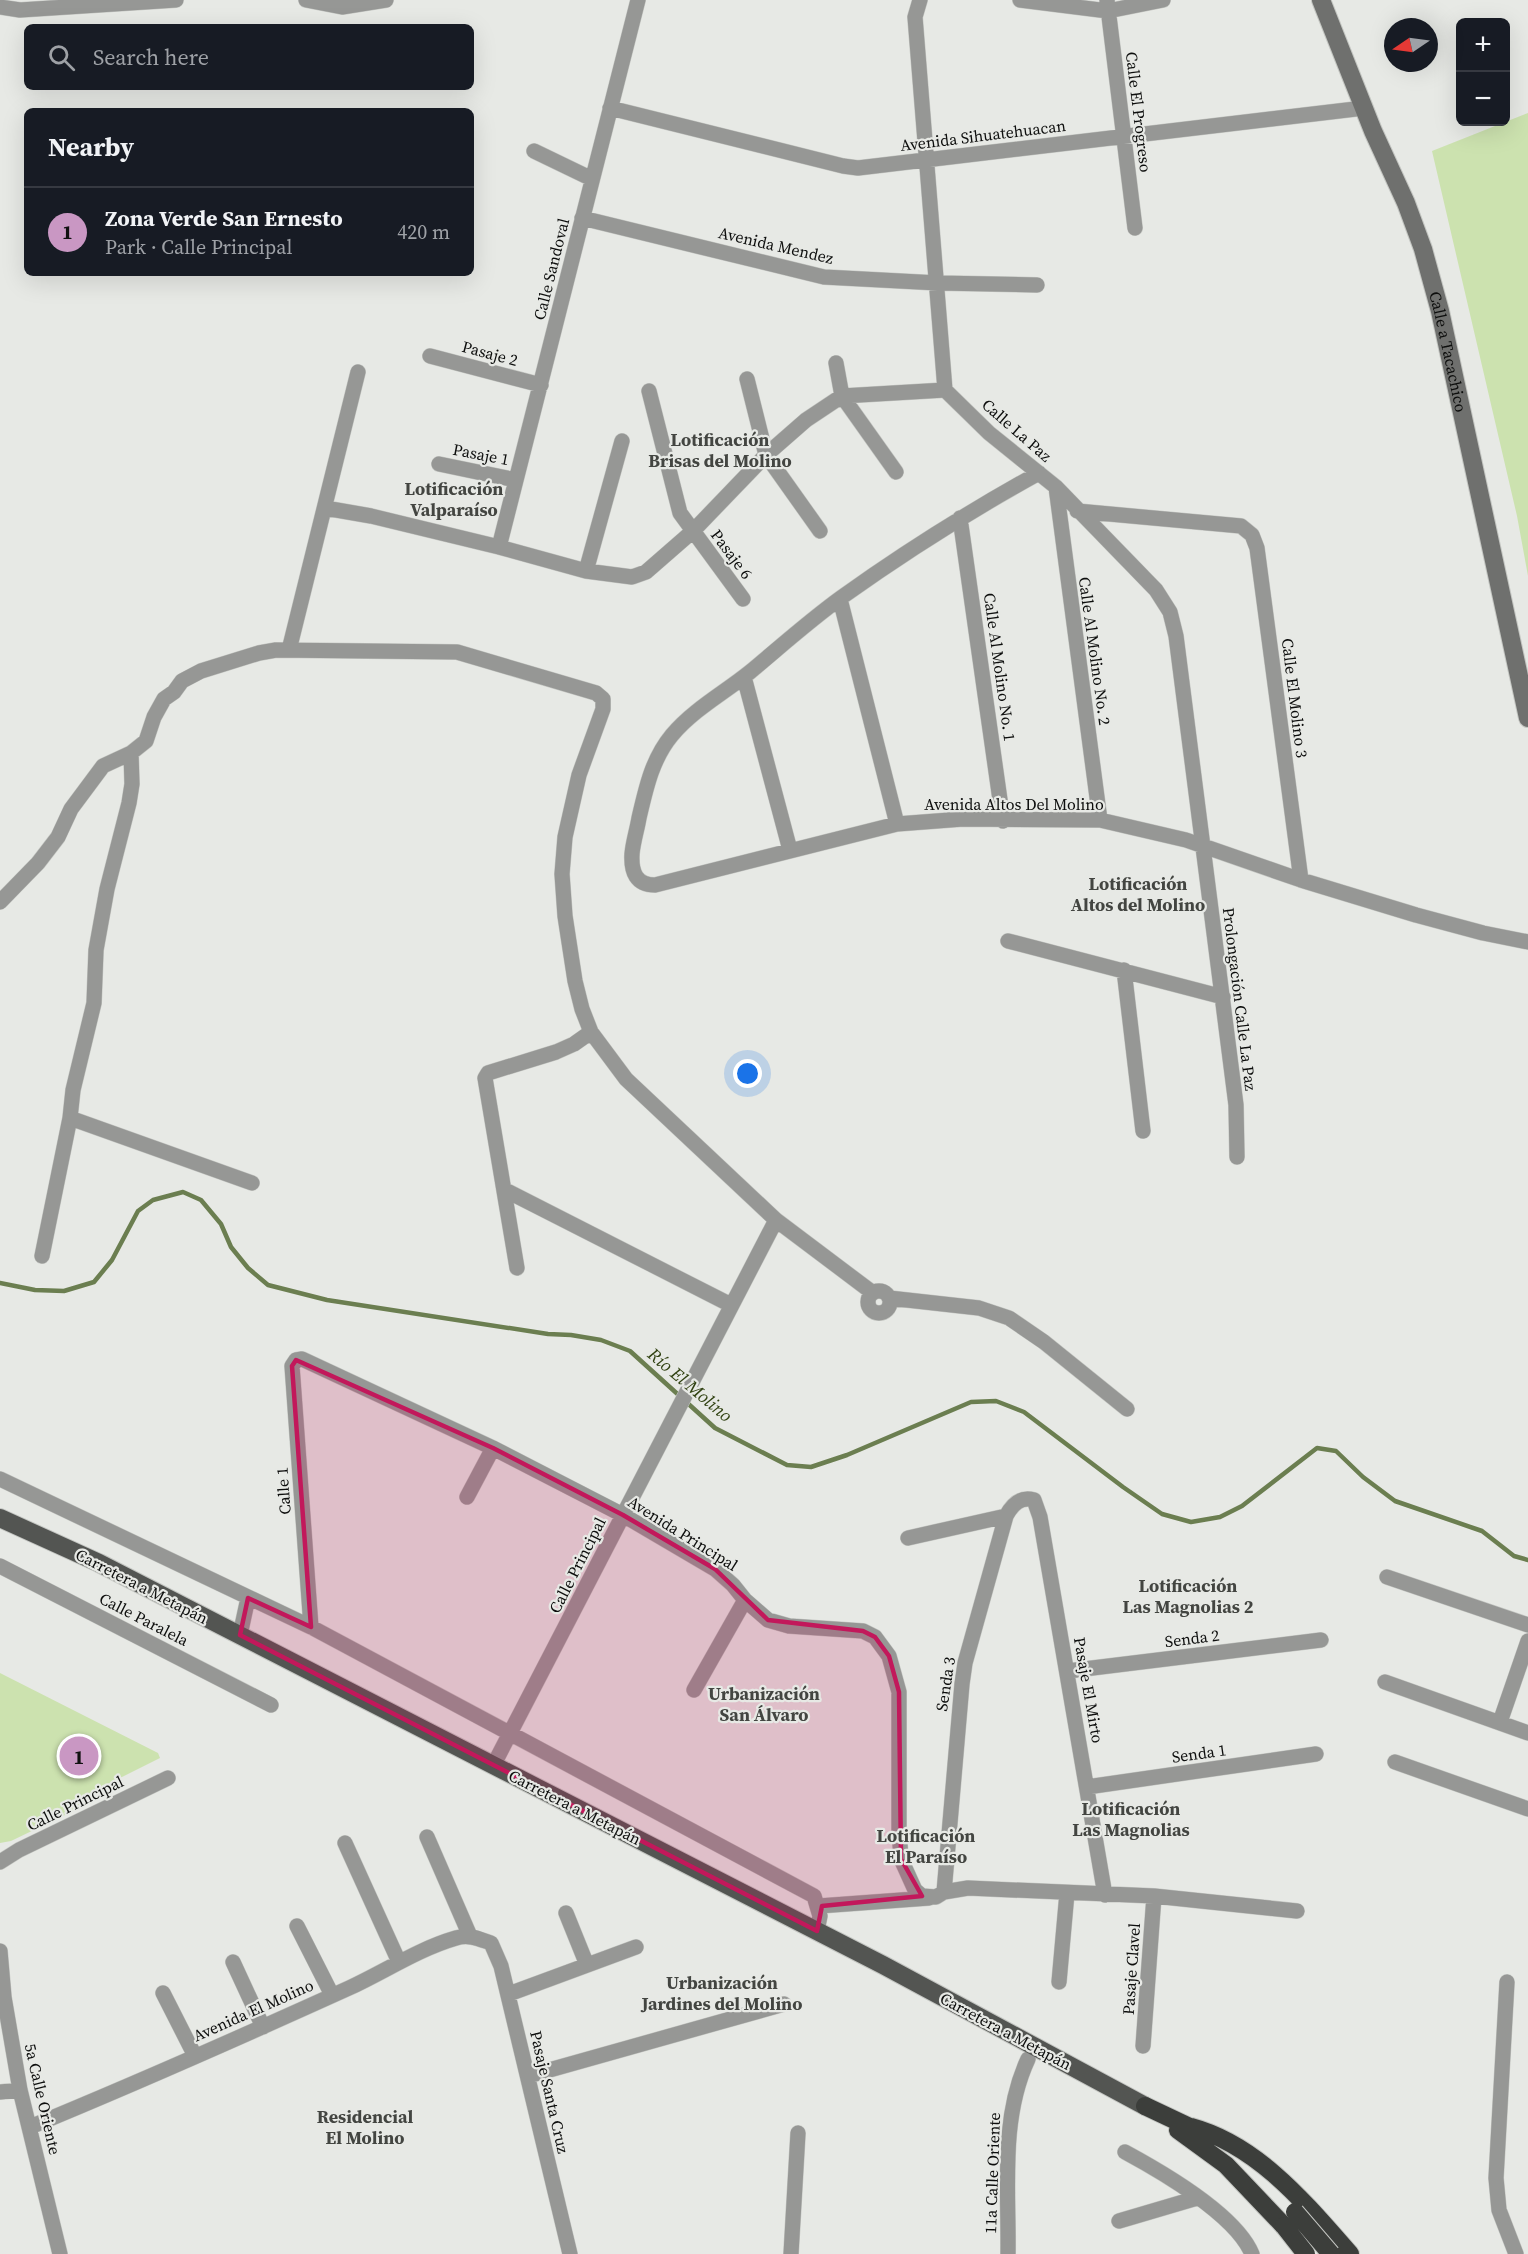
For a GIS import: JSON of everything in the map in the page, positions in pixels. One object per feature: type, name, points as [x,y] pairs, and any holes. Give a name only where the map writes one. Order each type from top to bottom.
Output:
[{"type":"highway","points":[[1145,2106],[1187,2130],[1331,2254]]},
{"type":"highway","points":[[1187,2130],[1207,2131],[1262,2164],[1299,2196],[1350,2254]]},
{"type":"highway","points":[[1187,2130],[1298,2252]]},
{"type":"highway","points":[[1289,2219],[1298,2252]]},
{"type":"highway","points":[[1298,2252],[1320,2220]]},
{"type":"main road","name":"Calle a Tacachico","points":[[1327,3],[1364,108],[1406,203],[1426,259],[1440,311],[1528,718]]},
{"type":"main road","name":"Carretera a Metapán","points":[[0,1518],[99,1563],[817,1931],[1029,2051],[1071,2065],[1145,2106]]},
{"type":"street","points":[[0,6],[20,10],[176,0]]},
{"type":"street","points":[[306,0],[344,4],[386,0]]},
{"type":"street","name":"Calle Sandoval","points":[[499,547],[638,0]]},
{"type":"street","points":[[325,508],[371,516],[586,571],[632,577],[646,572],[693,531],[766,455],[806,420],[842,396],[945,390],[915,17],[920,0]]},
{"type":"street","points":[[1020,0],[1108,6],[1163,0]]},
{"type":"street","name":"Calle El Progreso","points":[[1108,6],[1135,228]]},
{"type":"street","name":"Avenida Sihuatehuacan","points":[[610,108],[843,166],[872,167],[1364,108]]},
{"type":"street","points":[[534,151],[592,179]]},
{"type":"street","name":"Avenida Mendez","points":[[582,218],[824,277],[1037,285]]},
{"type":"street","name":"Pasaje 2","points":[[430,356],[540,385]]},
{"type":"street","points":[[836,363],[842,396],[896,472]]},
{"type":"street","points":[[289,650],[358,372]]},
{"type":"street","points":[[747,379],[766,455],[820,531]]},
{"type":"street","name":"Calle La Paz","points":[[945,390],[989,433],[1056,487],[1156,590],[1170,612],[1176,636],[1202,846]]},
{"type":"street","name":"Pasaje 6","points":[[649,391],[680,513],[743,599]]},
{"type":"street","points":[[586,571],[622,441]]},
{"type":"street","name":"Pasaje 1","points":[[439,464],[516,480]]},
{"type":"street","points":[[790,850],[744,677],[840,599],[924,540],[1038,473]]},
{"type":"street","name":"Calle Al Molino No. 2","points":[[1056,487],[1100,820]]},
{"type":"street","name":"Calle El Molino 3","points":[[1077,511],[1241,526],[1252,535],[1257,548],[1301,880]]},
{"type":"street","name":"Calle Al Molino No. 1","points":[[960,518],[1004,821]]},
{"type":"street","points":[[840,599],[897,824]]},
{"type":"street","points":[[0,902],[38,863],[58,837],[70,809],[103,766],[132,753],[146,741],[154,717],[164,699],[174,692],[182,681],[201,671],[258,653],[289,650],[457,652],[596,693],[603,699],[603,709],[579,775],[565,837],[562,874],[565,916],[575,981],[591,1032],[627,1079],[777,1220],[873,1293],[882,1291],[889,1298],[979,1308],[1009,1318],[1044,1342],[1126,1408]]},
{"type":"street","name":"Avenida Altos Del Molino","points":[[744,677],[694,713],[672,735],[657,756],[648,778],[632,851],[632,864],[637,879],[645,885],[655,885],[897,824],[928,820],[1100,820],[1186,840],[1301,880],[1483,933],[1528,942]]},
{"type":"street","points":[[42,1256],[70,1118],[73,1090],[94,1003],[96,950],[107,889],[129,803],[132,784],[132,753]]},
{"type":"street","name":"Prolongación Calle La Paz","points":[[1202,846],[1236,1105],[1238,1157]]},
{"type":"street","points":[[1008,941],[1223,997]]},
{"type":"street","points":[[1124,970],[1143,1131]]},
{"type":"street","points":[[517,1268],[486,1075],[566,1048],[591,1032]]},
{"type":"street","points":[[70,1118],[252,1183]]},
{"type":"street","points":[[505,1190],[731,1305]]},
{"type":"street","name":"Calle Principal","points":[[493,1766],[777,1220]]},
{"type":"street","name":"Avenida Principal","points":[[302,1359],[493,1448],[623,1515],[715,1569],[734,1585],[760,1615],[776,1623],[863,1631],[875,1637],[889,1656],[899,1692],[899,1847],[905,1870],[915,1890],[925,1897]]},
{"type":"street","name":"Calle 1","points":[[302,1359],[296,1360],[292,1366],[311,1628]]},
{"type":"street","points":[[467,1497],[493,1448]]},
{"type":"street","points":[[0,1479],[311,1628],[814,1896],[819,1906],[820,1916],[817,1931]]},
{"type":"street","name":"Pasaje El Mirto","points":[[1005,1516],[1019,1500],[1028,1498],[1034,1500],[1038,1508],[1105,1895]]},
{"type":"street","points":[[908,1538],[1005,1516]]},
{"type":"street","name":"Senda 3","points":[[944,1892],[965,1663],[1005,1516]]},
{"type":"street","name":"Calle Paralela","points":[[0,1566],[271,1705]]},
{"type":"street","points":[[1387,1577],[1528,1625]]},
{"type":"street","points":[[240,1635],[248,1598]]},
{"type":"street","points":[[694,1690],[745,1600]]},
{"type":"street","name":"Senda 2","points":[[1068,1671],[1321,1640]]},
{"type":"street","points":[[1500,1722],[1528,1641]]},
{"type":"street","points":[[1385,1682],[1528,1733]]},
{"type":"street","name":"Senda 1","points":[[1087,1787],[1316,1754]]},
{"type":"street","points":[[1395,1762],[1528,1809]]},
{"type":"street","name":"Calle Principal","points":[[0,1863],[19,1850],[168,1778]]},
{"type":"street","points":[[428,1837],[470,1936]]},
{"type":"street","points":[[345,1843],[399,1962]]},
{"type":"street","points":[[819,1906],[936,1897],[944,1892],[968,1888],[1154,1896],[1297,1911]]},
{"type":"street","points":[[1059,1982],[1067,1893]]},
{"type":"street","name":"Pasaje Clavel","points":[[1143,2046],[1154,1896]]},
{"type":"street","points":[[566,1913],[587,1965]]},
{"type":"street","points":[[297,1926],[332,1995]]},
{"type":"street","name":"Pasaje Santa Cruz","points":[[470,1936],[492,1943],[501,1966],[570,2252]]},
{"type":"street","name":"Avenida El Molino","points":[[30,2127],[263,2027],[399,1962],[457,1938],[470,1936]]},
{"type":"street","points":[[509,1994],[636,1947]]},
{"type":"street","name":"5a Calle Oriente","points":[[0,1951],[2,1997],[20,2090],[60,2254]]},
{"type":"street","points":[[232,1962],[263,2027]]},
{"type":"street","points":[[1507,1982],[1496,2178],[1499,2210],[1516,2254]]},
{"type":"street","points":[[163,1993],[195,2056]]},
{"type":"street","points":[[528,2076],[784,2004]]},
{"type":"street","name":"11a Calle Oriente","points":[[1008,2254],[1010,2124],[1014,2096],[1029,2051]]},
{"type":"street","points":[[0,2092],[20,2090]]},
{"type":"street","points":[[791,2254],[798,2133]]},
{"type":"street","points":[[1125,2152],[1159,2171],[1223,2218],[1248,2245],[1252,2254]]},
{"type":"street","points":[[1119,2221],[1197,2198]]},
{"type":"highlighted area","points":[[296,1360],[493,1448],[623,1515],[715,1569],[768,1620],[863,1631],[875,1637],[889,1656],[899,1692],[901,1859],[922,1896],[822,1906],[817,1931],[240,1635],[248,1598],[311,1627],[292,1366]]},
{"type":"green space","points":[[1528,113],[1528,576],[1517,516],[1432,151],[1495,126],[1510,126],[1510,120]]},
{"type":"green space","points":[[0,1673],[158,1753],[160,1758],[88,1794],[92,1802],[11,1841],[0,1843]]},
{"type":"waterway","name":"Río El Molino","points":[[0,1283],[35,1290],[64,1291],[94,1282],[112,1260],[138,1211],[153,1200],[183,1192],[201,1200],[221,1224],[231,1247],[248,1268],[268,1285],[327,1300],[601,1340],[630,1351],[715,1428],[787,1465],[811,1467],[847,1455],[971,1402],[996,1401],[1024,1412],[1162,1514],[1191,1522],[1220,1517],[1242,1506],[1317,1448],[1336,1451],[1363,1477],[1395,1501],[1482,1531],[1514,1556],[1528,1560]]},
{"type":"place","name":"Zona Verde San Ernesto","points":[[79,1756]]},
{"type":"district","name":"Lotificación Brisas del Molino","points":[[720,450]]},
{"type":"district","name":"Lotificación Valparaíso","points":[[454,499]]},
{"type":"district","name":"Lotificación Altos del Molino","points":[[1138,894]]},
{"type":"district","name":"Lotificación Las Magnolias 2","points":[[1188,1596]]},
{"type":"district","name":"Urbanización San Álvaro","points":[[764,1704]]},
{"type":"district","name":"Lotificación Las Magnolias","points":[[1131,1819]]},
{"type":"district","name":"Lotificación El Paraíso","points":[[926,1846]]},
{"type":"district","name":"Urbanización Jardines del Molino","points":[[722,1993]]},
{"type":"district","name":"Residencial El Molino","points":[[365,2127]]}]
